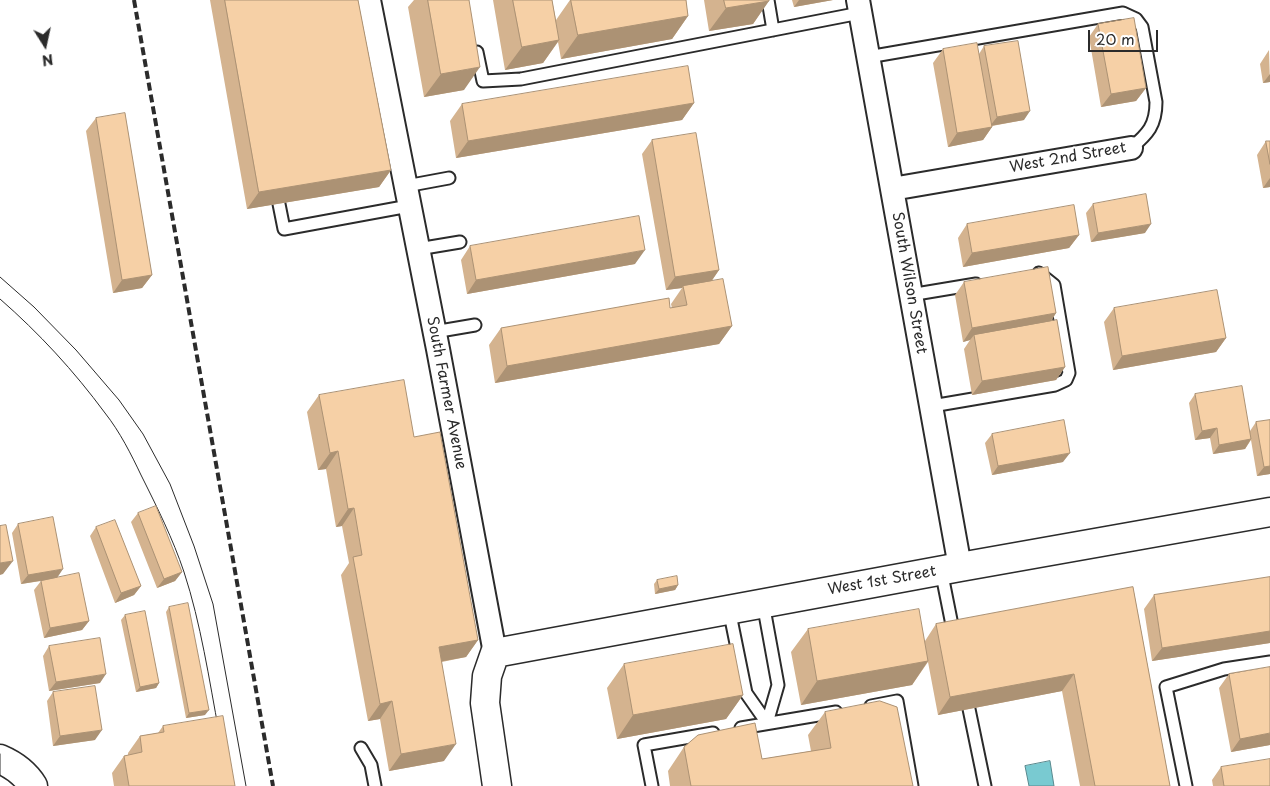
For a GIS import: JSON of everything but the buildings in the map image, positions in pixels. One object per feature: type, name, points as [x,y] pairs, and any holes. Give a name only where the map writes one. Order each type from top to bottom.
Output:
[{"type":"street","name":"South Farmer Avenue","points":[[368,0],[418,249],[495,653],[487,676],[485,703],[497,786]]},
{"type":"street","name":"South Wilson Street","points":[[859,7],[910,295],[932,406],[951,568]]},
{"type":"street","name":"West 2nd Street","points":[[892,190],[1132,148]]},
{"type":"street","name":"West 1st Street","points":[[495,653],[951,568],[1270,512]]},
{"type":"street","points":[[0,759],[16,767],[28,778],[33,786]]},
{"type":"lane","points":[[768,0],[773,30]]},
{"type":"lane","points":[[475,36],[483,81],[521,79],[773,30],[859,7]]},
{"type":"lane","name":"West 2nd Street","points":[[868,57],[1123,13],[1136,19],[1142,26],[1156,102],[1152,126],[1146,135],[1132,148]]},
{"type":"lane","points":[[279,204],[284,229],[407,196],[449,178]]},
{"type":"lane","points":[[418,249],[460,242]]},
{"type":"lane","points":[[932,406],[1055,385],[1066,380],[1069,373],[1054,285],[1040,272],[1031,274]]},
{"type":"lane","points":[[910,295],[985,282]]},
{"type":"lane","points":[[434,332],[475,325]]},
{"type":"lane","points":[[951,568],[955,635]]},
{"type":"lane","points":[[763,603],[778,685],[767,723]]},
{"type":"lane","points":[[729,609],[746,693],[767,723]]},
{"type":"lane","points":[[1186,786],[1166,687],[1224,669],[1270,662]]},
{"type":"lane","points":[[652,786],[644,745],[897,701],[912,786]]},
{"type":"lane","points":[[970,709],[985,786]]},
{"type":"lane","points":[[361,748],[371,765],[375,786]]},
{"type":"water","points":[[1050,761],[1054,786],[1029,786],[1025,766]]},
{"type":"tram line","points":[[0,277],[34,307],[76,350],[119,400],[143,434],[170,484],[194,546],[213,604],[246,786]]},
{"type":"tram line","points":[[0,299],[56,353],[93,397],[125,443],[175,547],[184,572],[200,632],[219,732]]},
{"type":"tram line","points":[[0,754],[0,776]]},
{"type":"railway","points":[[134,0],[273,786]]}]
